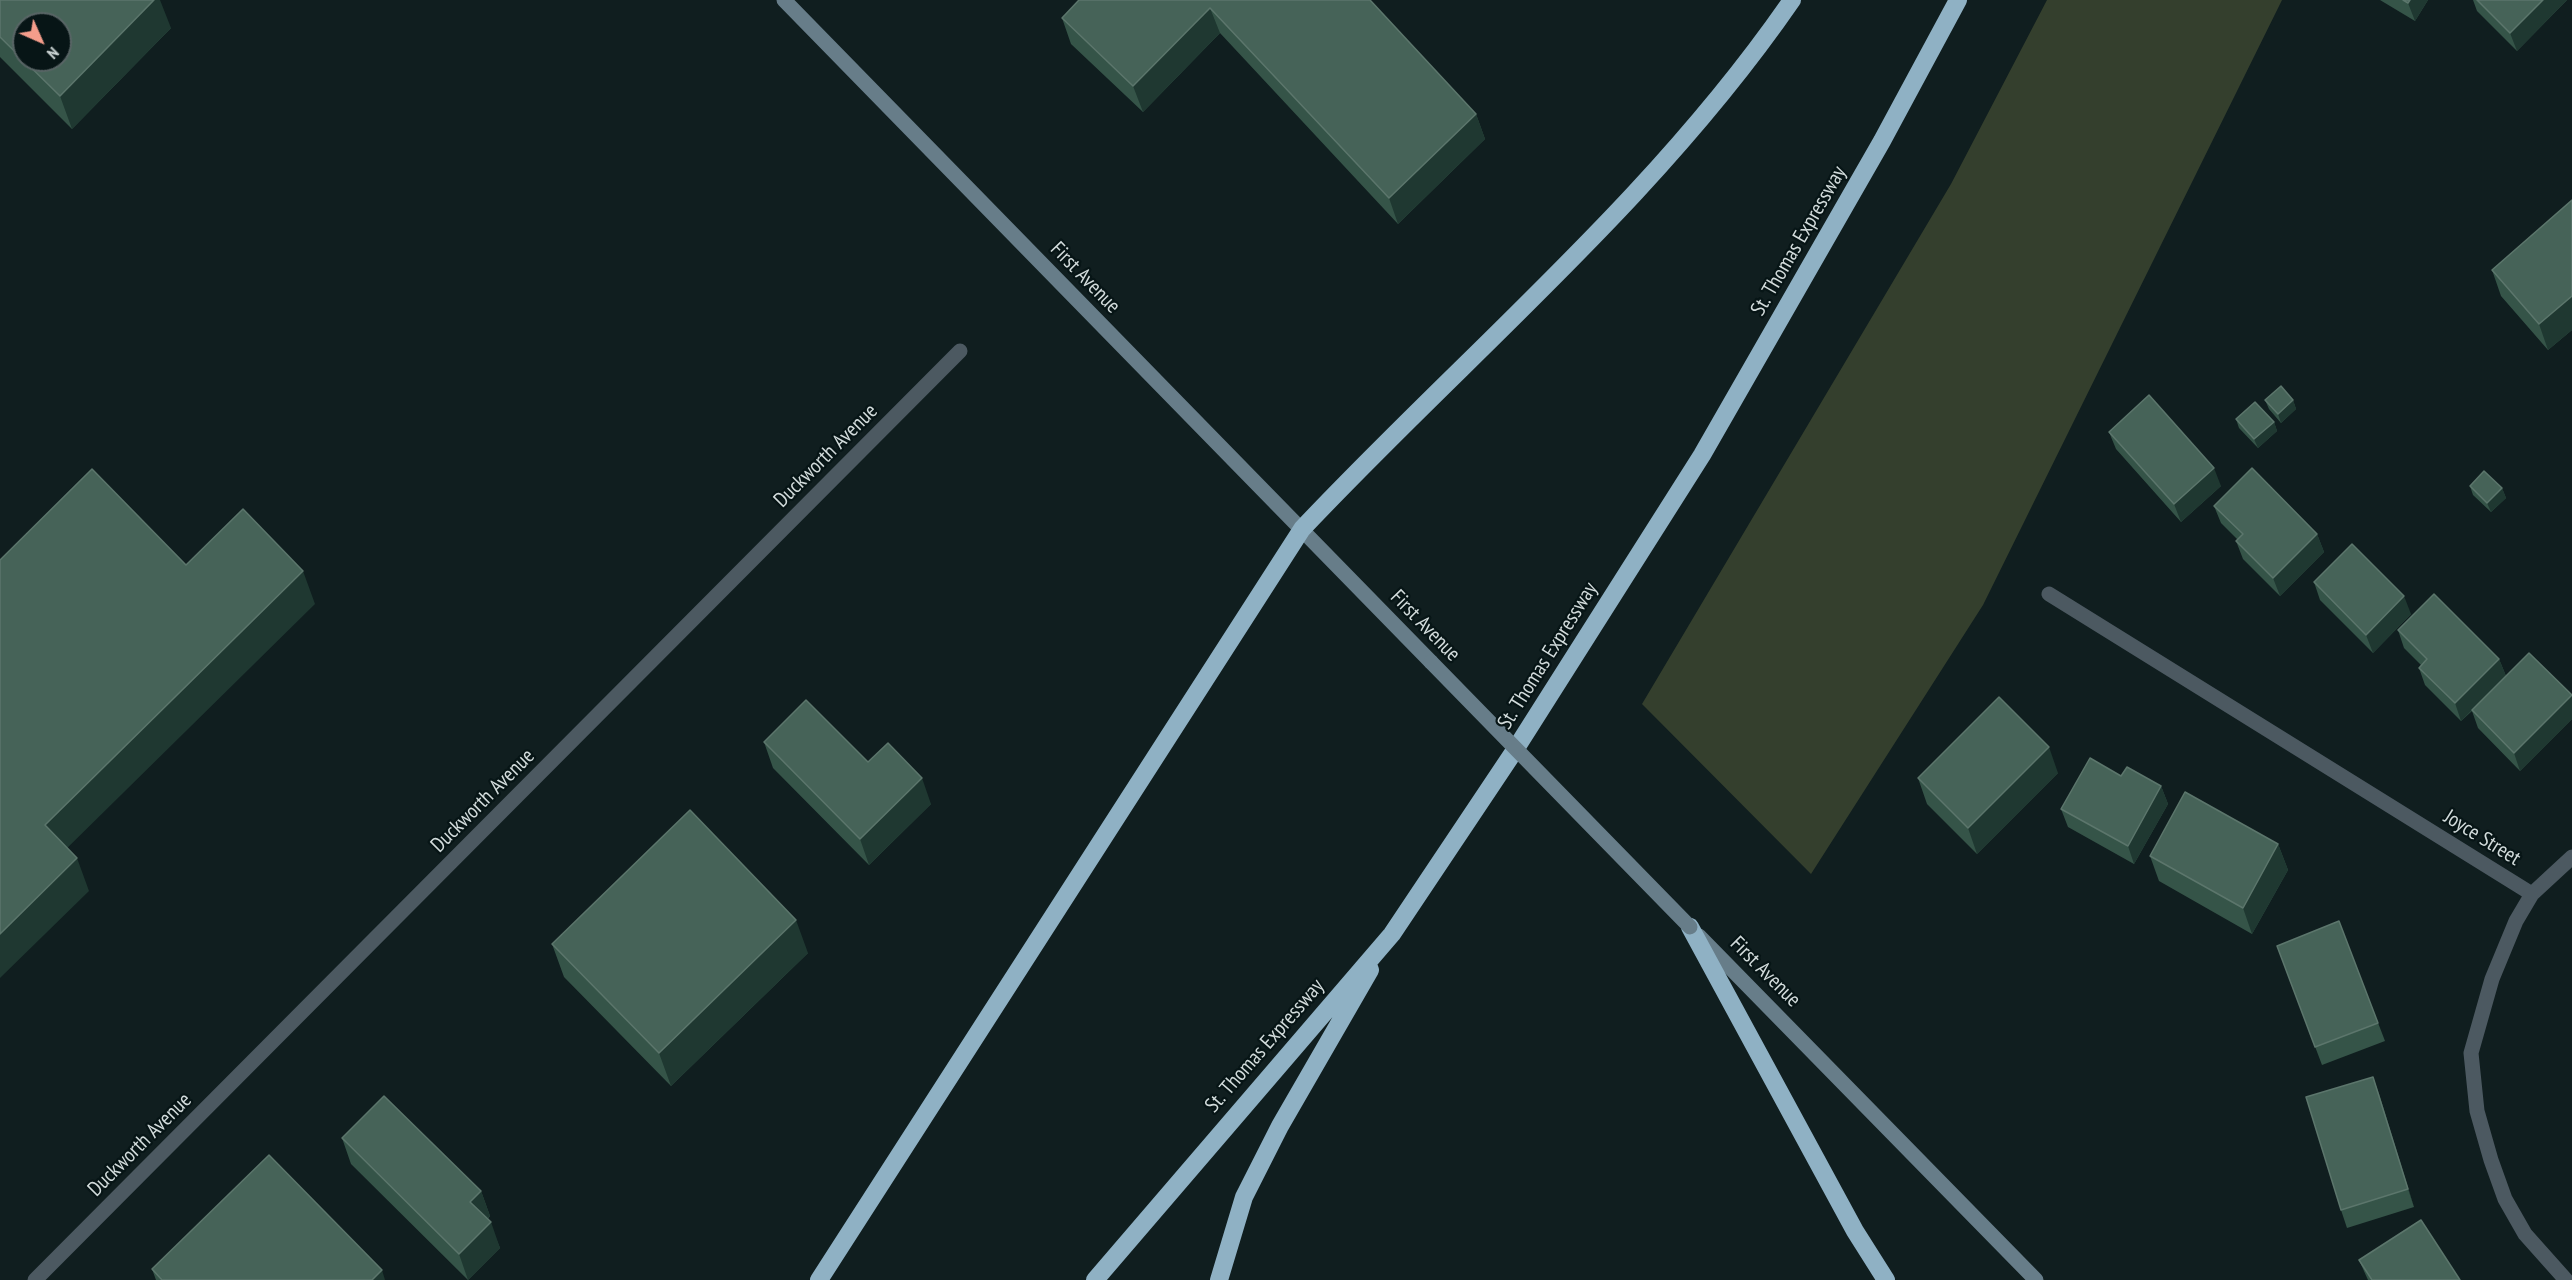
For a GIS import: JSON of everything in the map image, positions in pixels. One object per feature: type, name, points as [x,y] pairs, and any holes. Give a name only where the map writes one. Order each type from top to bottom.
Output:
[{"type":"highway","points":[[819,1280],[1302,529],[1359,469],[1579,253],[1689,134],[1760,46],[1792,0]]},
{"type":"highway","name":"St. Thomas Expressway","points":[[1095,1280],[1392,934],[1513,753],[1702,455],[1882,141],[1958,0]]},
{"type":"highway","points":[[1690,927],[1855,1231],[1886,1280]]},
{"type":"highway","points":[[1219,1280],[1250,1187],[1280,1126],[1392,934]]},
{"type":"main road","name":"First Avenue","points":[[784,0],[2036,1280]]},
{"type":"street","name":"Duckworth Avenue","points":[[35,1280],[960,351]]},
{"type":"street","name":"Joyce Street","points":[[2049,594],[2532,894],[2516,921],[2492,979],[2471,1053],[2477,1111],[2505,1199],[2525,1234],[2566,1280]]},
{"type":"street","points":[[2532,894],[2572,857]]},
{"type":"green space","points":[[2047,0],[2282,0],[1983,605],[1811,874],[1642,704],[1951,184]]},
{"type":"building","points":[[0,0],[154,0],[60,96],[36,72],[72,72],[72,12],[12,12],[12,49],[0,37]]},
{"type":"building","points":[[1079,0],[1370,0],[1476,114],[1389,198],[1210,8],[1133,86],[1062,18]]},
{"type":"building","points":[[2477,0],[2543,0],[2510,33]]},
{"type":"building","points":[[2572,200],[2572,296],[2539,324],[2492,270]]},
{"type":"building","points":[[2281,386],[2293,400],[2278,414],[2265,400]]},
{"type":"building","points":[[2149,395],[2214,468],[2174,504],[2109,432]]},
{"type":"building","points":[[2255,402],[2274,422],[2254,439],[2236,419]]},
{"type":"building","points":[[2252,468],[2317,534],[2273,578],[2236,541],[2243,534],[2214,506]]},
{"type":"building","points":[[92,469],[186,565],[243,509],[303,571],[45,825],[77,858],[0,934],[0,560]]},
{"type":"building","points":[[2484,471],[2502,488],[2487,503],[2470,486]]},
{"type":"building","points":[[2352,544],[2404,596],[2366,635],[2314,582]]},
{"type":"building","points":[[2434,594],[2499,659],[2455,703],[2419,668],[2427,659],[2398,630]]},
{"type":"building","points":[[2529,653],[2572,695],[2514,753],[2472,710]]},
{"type":"building","points":[[1999,697],[2049,747],[1968,828],[1918,778]]},
{"type":"building","points":[[806,700],[868,762],[888,743],[922,778],[860,839],[764,742]]},
{"type":"building","points":[[2090,758],[2121,776],[2127,767],[2161,786],[2128,846],[2061,809]]},
{"type":"building","points":[[2185,792],[2278,844],[2243,908],[2150,856]]},
{"type":"building","points":[[690,810],[796,920],[659,1053],[552,944]]},
{"type":"building","points":[[2339,921],[2378,1023],[2315,1047],[2277,946]]},
{"type":"building","points":[[2373,1077],[2408,1189],[2341,1210],[2306,1097]]},
{"type":"building","points":[[384,1096],[481,1191],[470,1202],[491,1222],[459,1254],[342,1138]]},
{"type":"building","points":[[269,1155],[382,1270],[372,1280],[162,1280],[152,1269]]},
{"type":"building","points":[[2421,1220],[2460,1280],[2372,1280],[2359,1260]]}]
